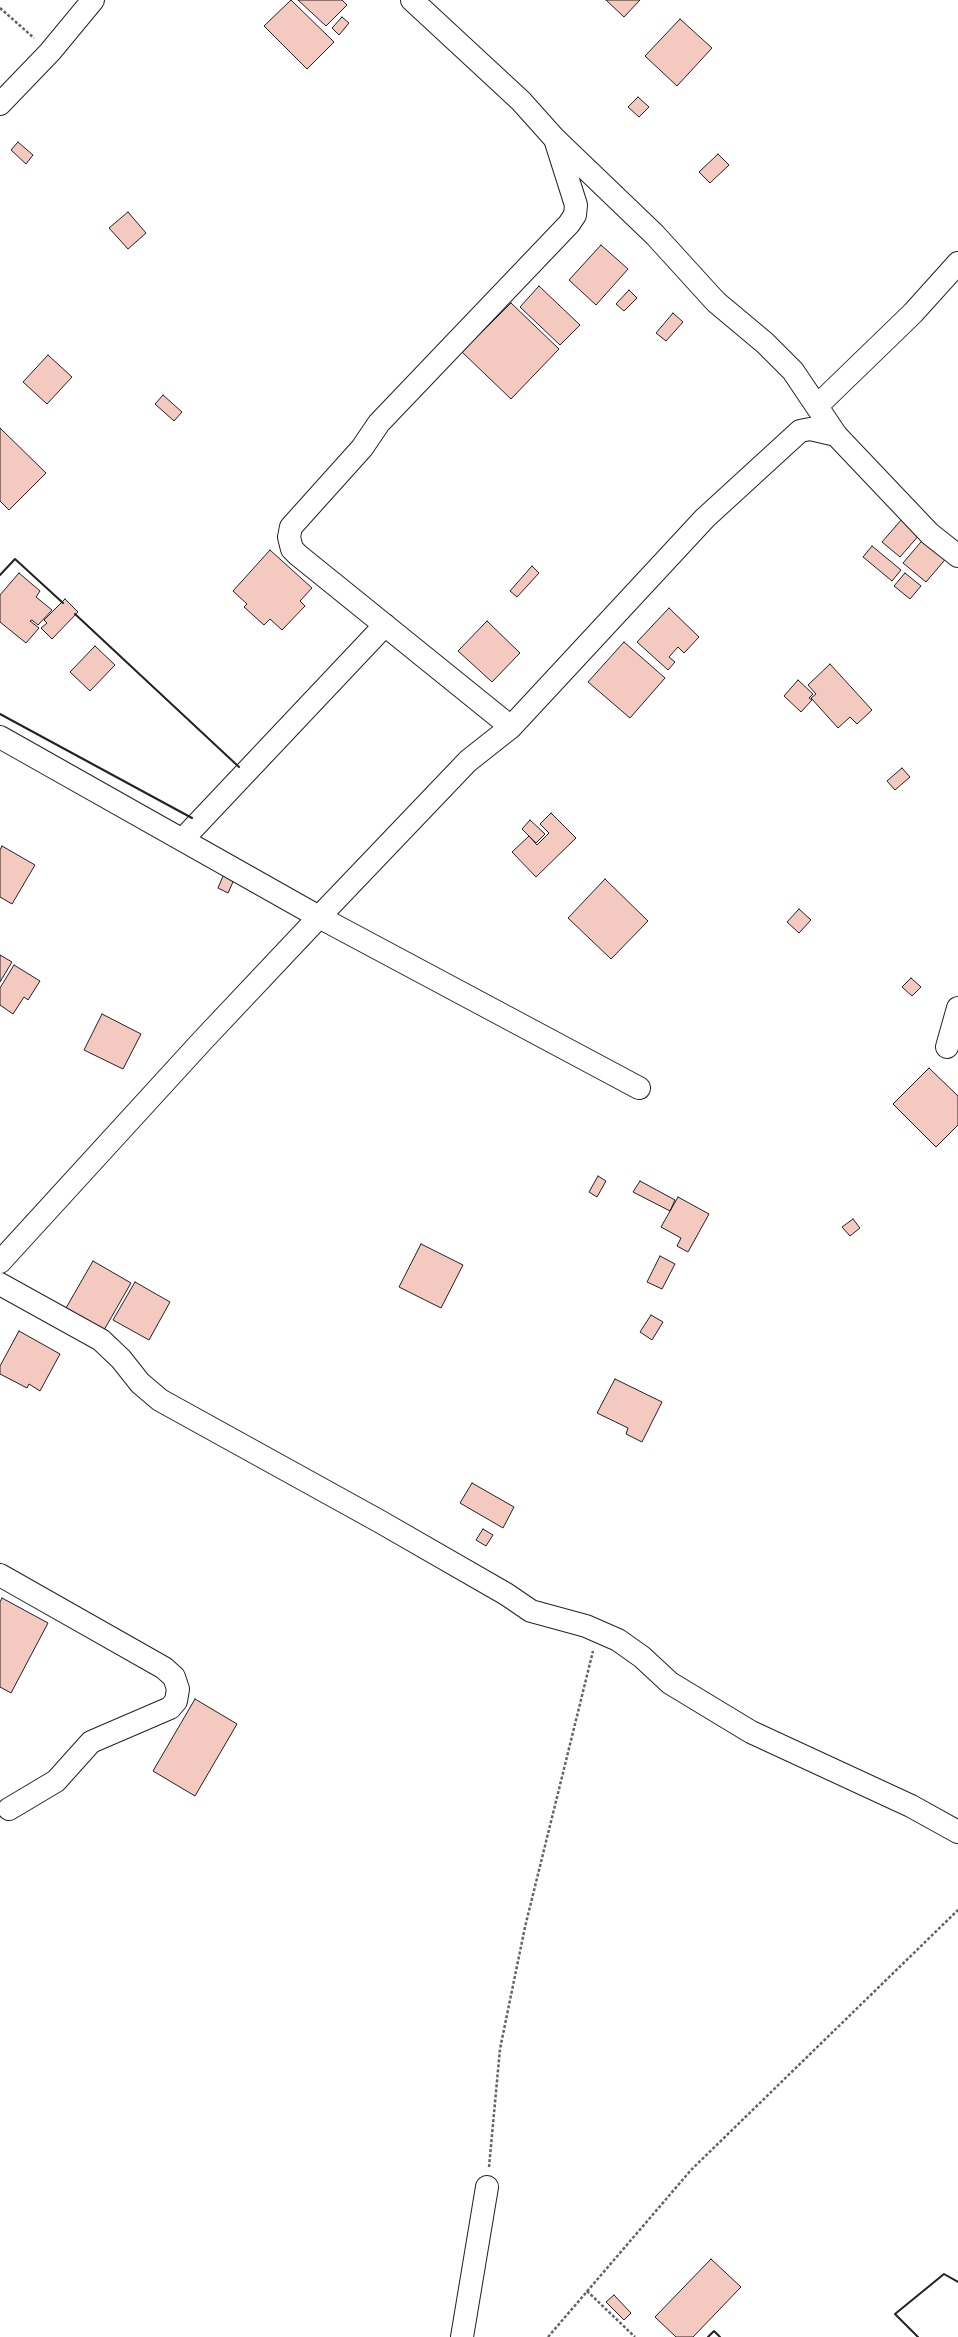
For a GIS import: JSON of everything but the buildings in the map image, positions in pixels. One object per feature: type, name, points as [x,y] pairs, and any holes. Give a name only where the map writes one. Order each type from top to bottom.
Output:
[{"type":"street","points":[[0,104],[50,52],[93,0]]},
{"type":"street","points":[[412,0],[521,101],[555,139],[655,235],[716,302],[765,343],[793,371],[818,406],[836,435],[930,534],[958,556]]},
{"type":"street","points":[[511,727],[292,548],[289,537],[291,527],[362,448],[379,423],[569,224],[575,215],[576,204],[555,139]]},
{"type":"street","points":[[818,406],[913,312],[958,263]]},
{"type":"street","points":[[0,1262],[203,1040],[319,917],[468,761],[511,727],[705,518],[800,431],[810,429],[836,435]]},
{"type":"street","points":[[183,839],[385,625]]},
{"type":"street","points":[[0,737],[319,917],[639,1088]]},
{"type":"street","points":[[947,1047],[958,1008]]},
{"type":"street","points":[[0,1284],[101,1340],[121,1360],[140,1383],[160,1400],[379,1521],[506,1594],[531,1611],[586,1626],[618,1640],[642,1657],[670,1683],[751,1732],[911,1806],[958,1832]]},
{"type":"street","points":[[0,1575],[164,1668],[174,1677],[178,1689],[176,1700],[170,1708],[91,1742],[56,1781],[9,1809]]},
{"type":"street","points":[[462,2337],[487,2187]]},
{"type":"path","points":[[0,8],[50,52]]},
{"type":"path","points":[[487,2187],[500,2049],[525,1927],[597,1631]]},
{"type":"path","points":[[548,2337],[691,2170],[958,1910]]},
{"type":"path","points":[[587,2291],[635,2337]]},
{"type":"wall","points":[[0,575],[15,559],[63,603]]},
{"type":"wall","points":[[75,614],[239,767]]},
{"type":"wall","points":[[0,714],[192,818]]},
{"type":"wall","points":[[918,2337],[895,2314],[944,2274],[958,2282]]},
{"type":"wall","points":[[708,2337],[714,2331],[720,2337]]}]
